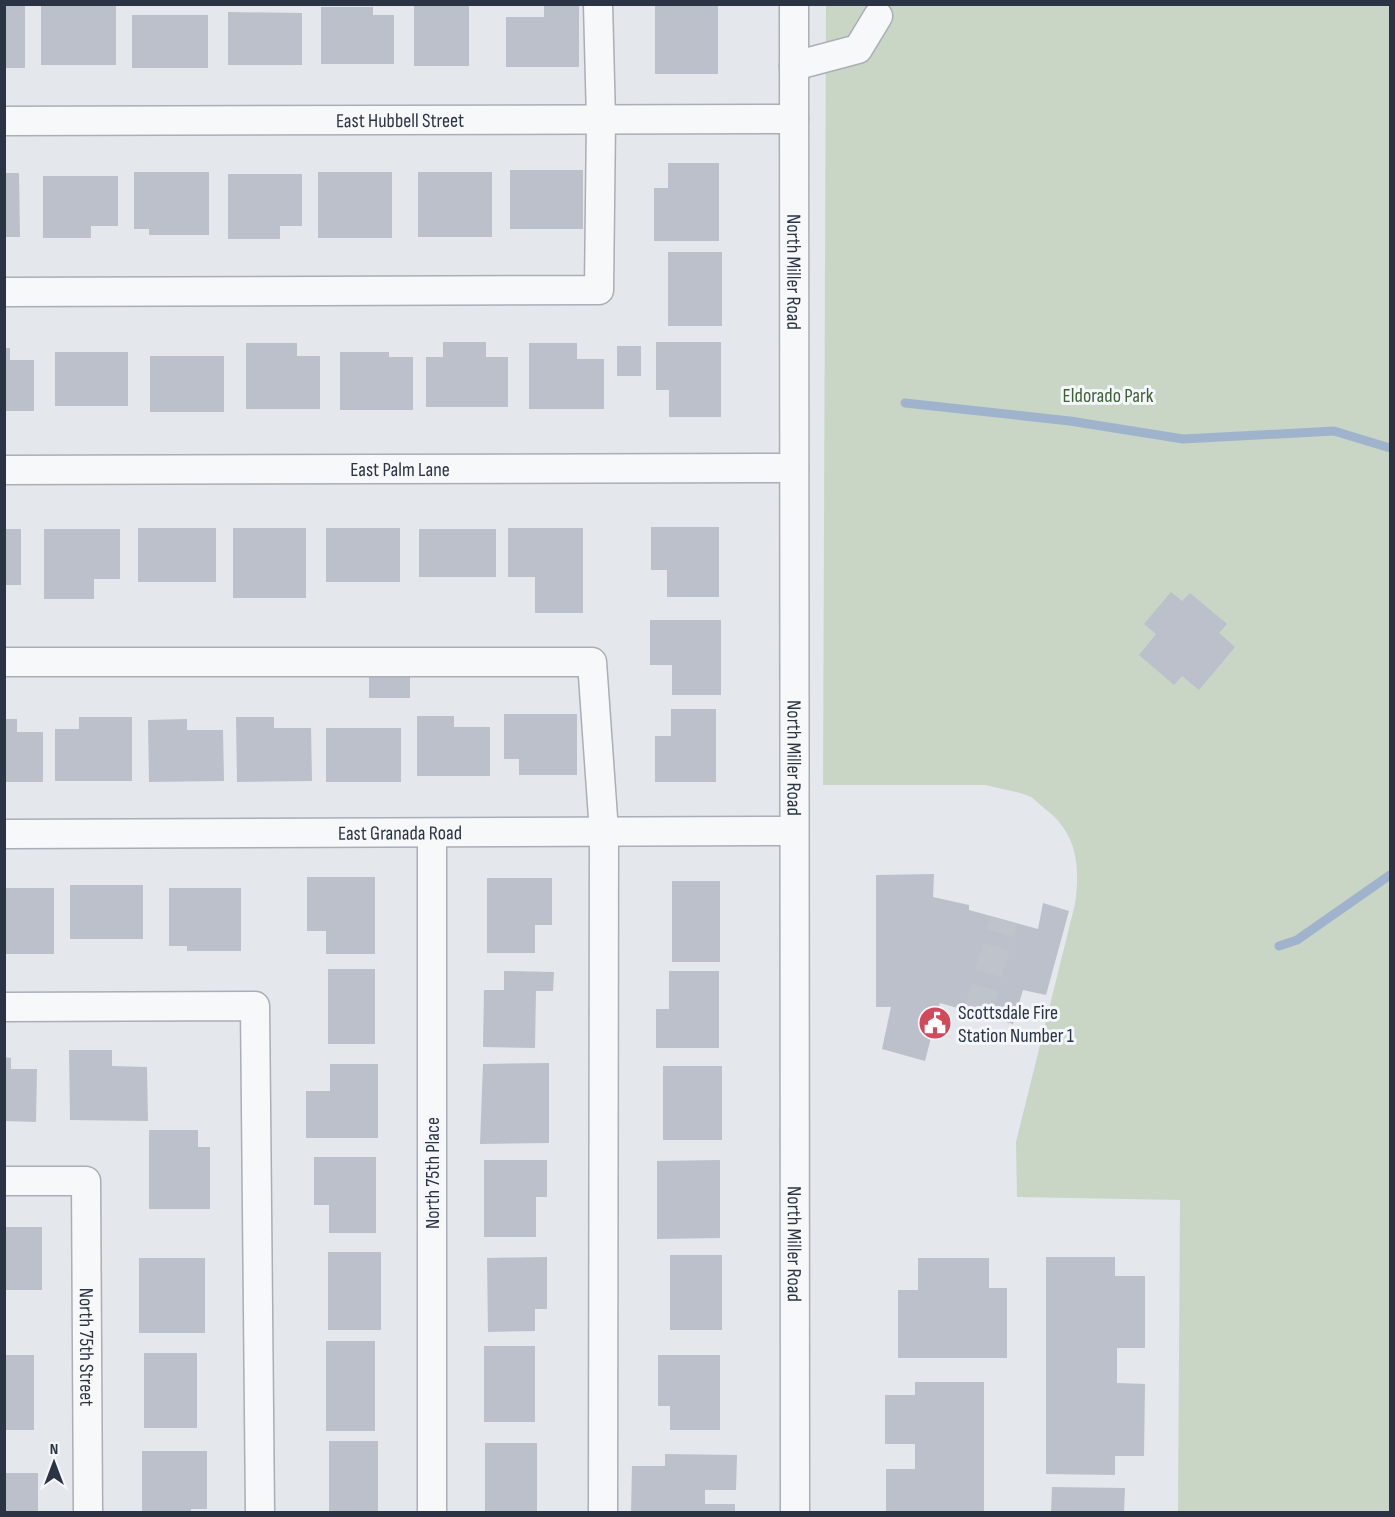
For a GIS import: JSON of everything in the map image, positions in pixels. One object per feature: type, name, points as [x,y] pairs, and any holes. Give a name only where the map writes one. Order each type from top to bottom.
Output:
[{"type":"street","points":[[4,292],[599,290],[601,120],[598,4]]},
{"type":"street","name":"North Miller Road","points":[[794,4],[795,1512]]},
{"type":"street","points":[[794,66],[858,49],[878,16]]},
{"type":"street","name":"East Hubbell Street","points":[[4,121],[794,119]]},
{"type":"street","name":"East Palm Lane","points":[[4,470],[794,468]]},
{"type":"street","points":[[4,662],[592,662],[604,832],[603,1512]]},
{"type":"street","name":"East Granada Road","points":[[4,834],[794,831]]},
{"type":"street","name":"North 75th Place","points":[[432,833],[432,1512]]},
{"type":"street","points":[[4,1007],[255,1006],[260,1512]]},
{"type":"street","name":"North 75th Street","points":[[4,1180],[86,1181],[88,1512]]},
{"type":"green space","name":"Eldorado Park","points":[[826,5],[1390,5],[1390,1512],[1178,1512],[1180,1200],[1017,1197],[1016,1142],[1075,904],[1077,866],[1066,832],[1049,812],[1031,797],[986,785],[823,785]]},
{"type":"building","points":[[4,4],[25,4],[25,68],[4,68]]},
{"type":"building","points":[[414,4],[469,4],[469,66],[414,66]]},
{"type":"building","points":[[544,4],[579,4],[579,67],[506,67],[506,17],[544,17]]},
{"type":"building","points":[[655,4],[718,4],[718,74],[655,74]]},
{"type":"building","points":[[41,5],[116,5],[116,65],[41,65]]},
{"type":"building","points":[[321,7],[373,7],[373,15],[394,15],[394,64],[321,64]]},
{"type":"building","points":[[228,12],[302,13],[302,65],[228,65]]},
{"type":"building","points":[[132,15],[208,15],[208,68],[132,68]]},
{"type":"building","points":[[668,163],[719,163],[719,241],[654,241],[654,188],[668,188]]},
{"type":"building","points":[[510,170],[583,170],[583,229],[510,229]]},
{"type":"building","points":[[134,172],[209,172],[209,235],[149,235],[149,229],[134,229]]},
{"type":"building","points":[[318,172],[392,172],[392,238],[318,238]]},
{"type":"building","points":[[418,172],[492,172],[492,237],[418,237]]},
{"type":"building","points":[[4,173],[19,173],[20,237],[4,237]]},
{"type":"building","points":[[228,174],[302,174],[302,226],[280,226],[280,239],[228,239]]},
{"type":"building","points":[[43,176],[118,176],[118,226],[91,226],[91,238],[43,238]]},
{"type":"building","points":[[668,252],[722,252],[722,326],[668,326]]},
{"type":"building","points":[[443,342],[486,342],[486,357],[508,357],[508,407],[426,407],[426,357],[443,357]]},
{"type":"building","points":[[656,342],[721,342],[721,417],[669,417],[669,390],[656,390]]},
{"type":"building","points":[[246,343],[297,343],[297,356],[320,356],[320,409],[246,409]]},
{"type":"building","points":[[529,343],[577,343],[577,359],[604,359],[604,409],[529,409]]},
{"type":"building","points":[[617,346],[641,346],[641,376],[617,376]]},
{"type":"building","points":[[4,348],[10,348],[10,360],[34,360],[34,411],[4,411]]},
{"type":"building","points":[[55,352],[128,352],[128,406],[55,406]]},
{"type":"building","points":[[340,352],[389,352],[389,357],[413,357],[413,410],[340,410]]},
{"type":"building","points":[[150,356],[224,356],[224,412],[150,412]]},
{"type":"building","points":[[651,527],[719,527],[719,597],[667,597],[667,570],[651,570]]},
{"type":"building","points":[[138,528],[216,528],[216,582],[138,582]]},
{"type":"building","points":[[233,528],[306,528],[306,598],[233,598]]},
{"type":"building","points":[[326,528],[400,528],[400,582],[326,582]]},
{"type":"building","points":[[508,528],[583,528],[583,613],[535,613],[535,577],[508,577]]},
{"type":"building","points":[[4,529],[21,529],[21,585],[4,585]]},
{"type":"building","points":[[44,529],[120,529],[120,579],[94,579],[94,599],[44,599]]},
{"type":"building","points":[[419,529],[496,529],[496,577],[419,577]]},
{"type":"building","points":[[1171,592],[1182,601],[1190,593],[1227,624],[1219,633],[1235,647],[1199,690],[1182,676],[1174,685],[1139,655],[1156,634],[1144,624]]},
{"type":"building","points":[[650,620],[721,620],[721,695],[672,695],[672,665],[650,665]]},
{"type":"building","points":[[369,668],[410,668],[410,698],[369,698]]},
{"type":"building","points":[[671,709],[716,709],[716,782],[655,782],[655,736],[671,736]]},
{"type":"building","points":[[504,714],[577,714],[577,775],[519,775],[519,759],[504,759]]},
{"type":"building","points":[[417,716],[454,716],[454,727],[490,727],[490,776],[417,776]]},
{"type":"building","points":[[79,717],[132,717],[132,781],[55,781],[55,729],[79,729]]},
{"type":"building","points":[[236,717],[274,717],[274,728],[311,728],[312,781],[237,782]]},
{"type":"building","points":[[4,719],[17,719],[17,732],[43,732],[43,782],[4,782]]},
{"type":"building","points":[[187,719],[187,730],[223,730],[224,781],[149,782],[148,720]]},
{"type":"building","points":[[326,728],[401,728],[401,782],[326,782]]},
{"type":"building","points":[[934,874],[933,897],[969,905],[969,910],[1038,929],[1043,903],[1069,911],[1046,995],[1023,990],[1013,1024],[940,1003],[925,1061],[882,1049],[891,1007],[876,1007],[876,875]]},
{"type":"building","points":[[307,877],[375,877],[375,954],[326,954],[326,931],[307,931]]},
{"type":"building","points":[[487,878],[552,878],[552,925],[535,925],[535,953],[487,953]]},
{"type":"building","points":[[672,881],[720,881],[720,962],[672,962]]},
{"type":"building","points":[[70,885],[143,885],[143,939],[70,939]]},
{"type":"building","points":[[4,888],[54,888],[54,954],[4,954]]},
{"type":"building","points":[[169,888],[241,888],[241,951],[187,951],[187,946],[169,946]]},
{"type":"building","points":[[328,969],[375,969],[375,1044],[328,1044]]},
{"type":"building","points":[[504,971],[554,972],[553,991],[536,991],[535,1048],[483,1047],[484,990],[504,990]]},
{"type":"building","points":[[669,971],[719,971],[719,1048],[656,1048],[656,1009],[669,1009]]},
{"type":"building","points":[[69,1050],[112,1050],[112,1066],[147,1067],[148,1121],[70,1120]]},
{"type":"building","points":[[4,1057],[11,1058],[11,1069],[37,1069],[36,1122],[4,1121]]},
{"type":"building","points":[[549,1063],[549,1143],[480,1144],[483,1064]]},
{"type":"building","points":[[330,1064],[378,1064],[378,1138],[306,1138],[306,1091],[330,1091]]},
{"type":"building","points":[[663,1066],[722,1066],[722,1140],[663,1140]]},
{"type":"building","points":[[149,1130],[198,1130],[198,1147],[210,1147],[210,1209],[149,1209]]},
{"type":"building","points":[[314,1157],[376,1157],[376,1233],[329,1233],[329,1205],[314,1205]]},
{"type":"building","points":[[484,1160],[547,1160],[547,1197],[536,1197],[536,1237],[484,1237]]},
{"type":"building","points":[[720,1160],[720,1238],[657,1239],[657,1161]]},
{"type":"building","points":[[4,1227],[42,1227],[42,1290],[4,1290]]},
{"type":"building","points":[[328,1252],[381,1252],[381,1330],[328,1330]]},
{"type":"building","points":[[670,1255],[722,1255],[722,1330],[670,1330]]},
{"type":"building","points":[[547,1257],[547,1309],[535,1309],[535,1331],[488,1332],[487,1258]]},
{"type":"building","points":[[1046,1257],[1115,1257],[1115,1276],[1145,1276],[1145,1348],[1117,1348],[1117,1383],[1145,1384],[1144,1456],[1115,1456],[1115,1475],[1046,1474]]},
{"type":"building","points":[[139,1258],[205,1258],[205,1333],[139,1333]]},
{"type":"building","points":[[918,1258],[989,1258],[989,1288],[1007,1288],[1007,1358],[898,1358],[898,1290],[918,1290]]},
{"type":"building","points":[[326,1341],[375,1341],[375,1431],[326,1431]]},
{"type":"building","points":[[484,1346],[535,1346],[535,1422],[484,1422]]},
{"type":"building","points":[[144,1353],[197,1353],[197,1428],[144,1428]]},
{"type":"building","points":[[4,1355],[34,1355],[34,1430],[4,1430]]},
{"type":"building","points":[[658,1355],[720,1355],[720,1430],[670,1430],[670,1406],[658,1406]]},
{"type":"building","points":[[915,1382],[984,1382],[984,1512],[886,1512],[886,1469],[915,1469],[915,1444],[885,1444],[885,1395],[915,1395]]},
{"type":"building","points":[[329,1441],[378,1441],[378,1512],[329,1512]]},
{"type":"building","points":[[485,1443],[537,1443],[537,1512],[485,1512]]},
{"type":"building","points":[[142,1451],[207,1451],[207,1509],[191,1509],[191,1512],[142,1512]]},
{"type":"building","points":[[665,1454],[737,1455],[736,1490],[705,1490],[705,1504],[735,1504],[735,1512],[631,1512],[632,1466],[665,1466]]},
{"type":"building","points":[[4,1473],[38,1473],[38,1512],[4,1512]]},
{"type":"building","points":[[1052,1487],[1125,1488],[1124,1512],[1051,1512]]},
{"type":"waterway","points":[[905,403],[1070,421],[1183,439],[1334,431],[1390,448]]},
{"type":"waterway","points":[[1279,946],[1297,940],[1390,875]]},
{"type":"tunnel","points":[[977,1014],[1004,920]]},
{"type":"place","name":"Scottsdale Fire Station Number 1","points":[[935,1023]]}]
